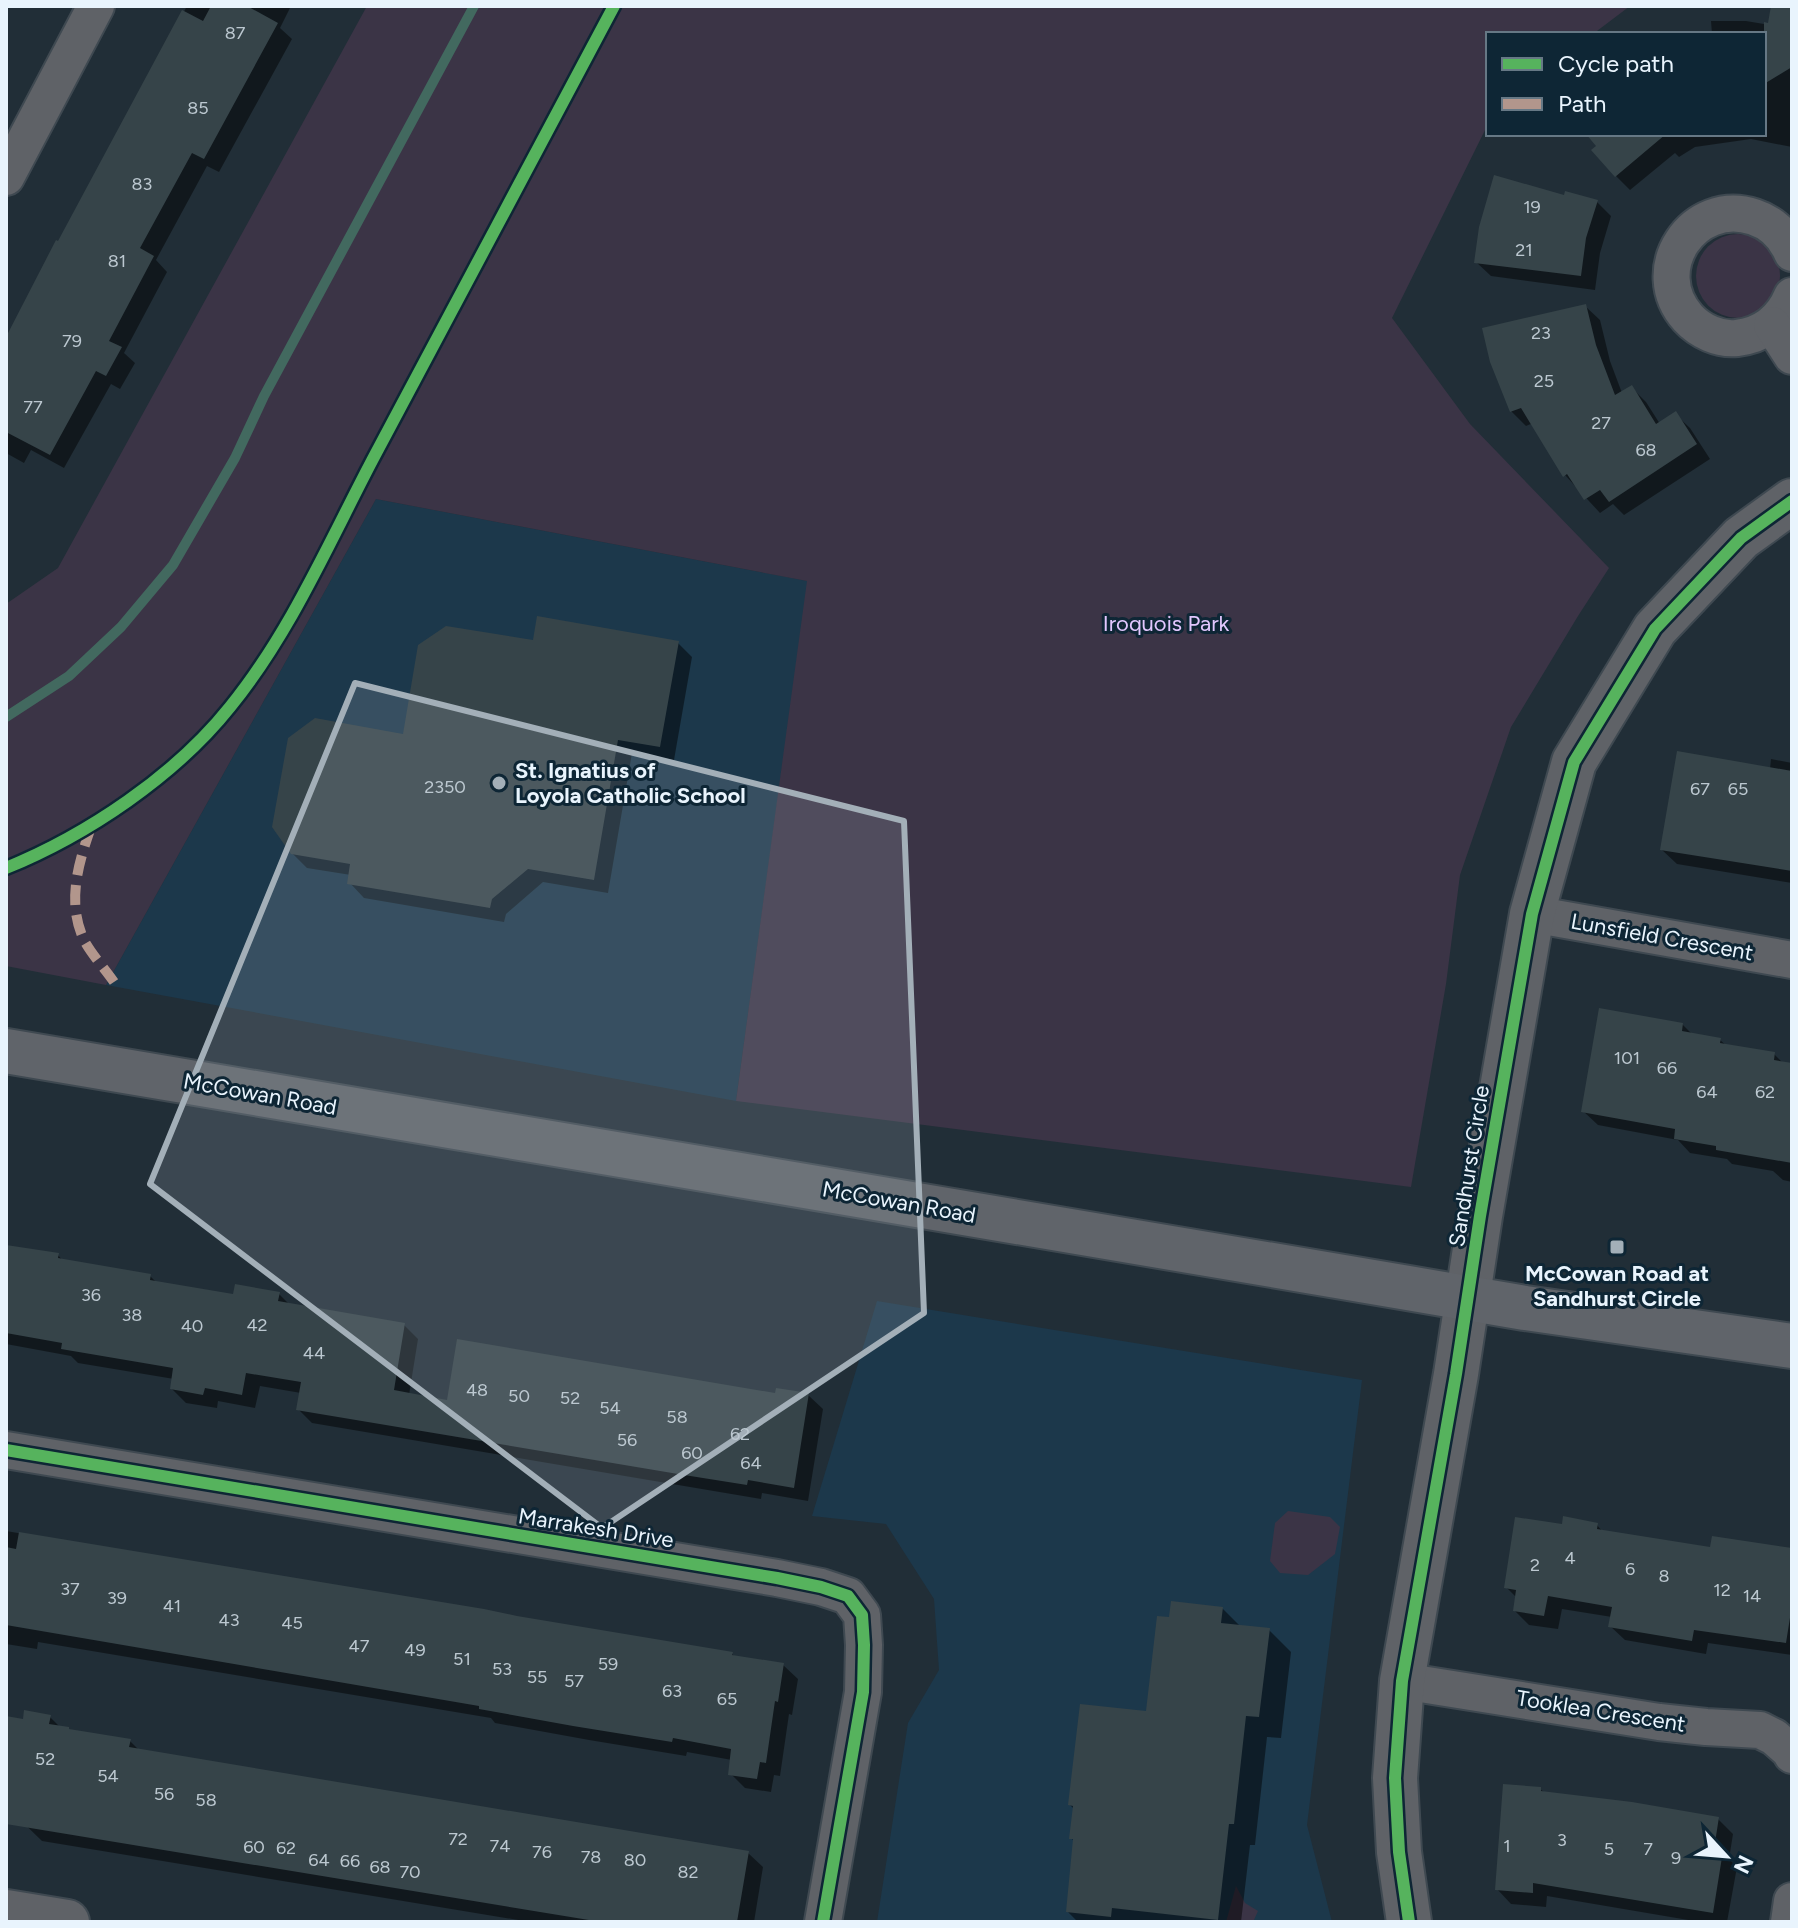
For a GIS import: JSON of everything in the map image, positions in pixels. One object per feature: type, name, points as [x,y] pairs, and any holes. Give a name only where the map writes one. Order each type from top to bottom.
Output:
[{"type":"main road","name":"McCowan Road","points":[[6,1051],[1468,1298],[1792,1346]]},
{"type":"street","points":[[6,177],[96,6]]},
{"type":"street","points":[[1792,253],[1780,232],[1763,220],[1743,213],[1722,213],[1703,221],[1687,234],[1676,251],[1671,271],[1673,292],[1681,310],[1695,326],[1713,335],[1734,339],[1754,335],[1782,311],[1792,356]]},
{"type":"street","name":"Sandhurst Circle","points":[[1409,1922],[1399,1852],[1395,1778],[1402,1681],[1532,914],[1574,762],[1655,629],[1741,538],[1792,501]]},
{"type":"street","name":"Lunsfield Crescent","points":[[1532,914],[1792,960]]},
{"type":"street","name":"Marrakesh Drive","points":[[6,1450],[777,1578],[848,1596],[862,1615],[863,1692],[823,1922]]},
{"type":"street","name":"Tooklea Crescent","points":[[1402,1681],[1659,1722],[1760,1730],[1774,1737],[1792,1755]]},
{"type":"street","points":[[1789,1922],[1792,1901]]},
{"type":"highlighted area","points":[[355,683],[904,821],[924,1313],[602,1528],[150,1184]]},
{"type":"shaded area","name":"St. Ignatius of Loyola Catholic School","points":[[376,499],[808,581],[736,1101],[106,985]]},
{"type":"shaded area","points":[[877,1301],[1362,1380],[1307,1825],[1332,1922],[877,1922],[908,1723],[939,1670],[934,1599],[886,1524],[812,1516]]},
{"type":"green space","name":"Iroquois Park","points":[[367,6],[1630,6],[1596,32],[1486,32],[1486,128],[1392,318],[1470,424],[1609,568],[1511,727],[1460,875],[1446,984],[1411,1187],[736,1101],[807,581],[376,499],[106,985],[6,966],[6,604],[58,568]]},
{"type":"green space","points":[[1738,234],[1754,237],[1768,246],[1777,260],[1780,276],[1777,292],[1768,306],[1754,315],[1738,318],[1722,315],[1708,306],[1699,292],[1696,276],[1699,260],[1708,246],[1722,237]]},
{"type":"green space","points":[[1288,1511],[1330,1517],[1340,1527],[1335,1554],[1308,1575],[1280,1573],[1270,1561],[1275,1523]]},
{"type":"green space","points":[[1236,1886],[1245,1903],[1258,1911],[1253,1922],[1226,1922]]},
{"type":"building","points":[[211,6],[247,6],[278,23],[204,159],[192,153],[140,248],[154,256],[109,341],[122,347],[106,376],[96,371],[50,455],[6,432],[6,337],[182,10],[203,21]]},
{"type":"building","points":[[1771,6],[1792,6],[1792,67],[1766,83],[1764,22],[1768,23]]},
{"type":"building","points":[[1588,136],[1664,136],[1615,177],[1591,150],[1596,146]]},
{"type":"building","points":[[1494,175],[1564,195],[1565,191],[1598,200],[1586,238],[1581,276],[1474,263],[1479,227]]},
{"type":"building","points":[[1586,304],[1596,345],[1615,395],[1632,385],[1656,424],[1676,411],[1697,444],[1609,502],[1600,490],[1584,500],[1567,474],[1563,477],[1521,408],[1510,412],[1490,362],[1482,328]]},
{"type":"building","points":[[537,616],[679,641],[660,747],[618,740],[594,880],[528,869],[492,899],[490,908],[347,884],[350,864],[291,854],[272,827],[288,738],[315,718],[403,734],[418,645],[446,626],[533,640]]},
{"type":"building","points":[[1677,751],[1792,771],[1792,871],[1660,850]]},
{"type":"building","points":[[1599,1008],[1683,1023],[1682,1031],[1721,1038],[1720,1043],[1775,1052],[1774,1060],[1792,1063],[1792,1163],[1716,1150],[1716,1146],[1674,1139],[1675,1129],[1581,1112]]},
{"type":"building","points":[[6,1245],[59,1253],[58,1258],[151,1274],[150,1280],[233,1294],[235,1284],[280,1292],[278,1301],[405,1323],[394,1390],[447,1400],[457,1339],[775,1393],[776,1388],[809,1393],[794,1488],[748,1480],[747,1485],[296,1410],[301,1382],[246,1373],[242,1395],[205,1388],[203,1395],[170,1389],[173,1368],[61,1349],[62,1343],[6,1333]]},
{"type":"building","points":[[1563,1516],[1598,1523],[1597,1529],[1710,1547],[1712,1536],[1792,1548],[1792,1605],[1786,1643],[1694,1630],[1692,1641],[1608,1627],[1612,1607],[1548,1596],[1544,1616],[1513,1611],[1516,1590],[1504,1588],[1515,1517],[1562,1524]]},
{"type":"building","points":[[19,1532],[484,1609],[784,1663],[766,1763],[760,1762],[757,1779],[728,1775],[731,1749],[673,1738],[672,1742],[573,1726],[479,1709],[479,1706],[6,1625],[6,1547],[16,1549]]},
{"type":"building","points":[[1171,1601],[1223,1607],[1221,1623],[1270,1628],[1259,1717],[1246,1716],[1234,1824],[1229,1824],[1218,1920],[1112,1908],[1111,1917],[1066,1912],[1073,1839],[1069,1839],[1073,1806],[1068,1805],[1080,1704],[1146,1711],[1157,1616],[1169,1617]]},
{"type":"building","points":[[24,1710],[51,1715],[49,1724],[131,1739],[129,1747],[749,1851],[737,1922],[601,1922],[6,1824],[6,1716],[23,1719]]},
{"type":"building","points":[[1503,1784],[1541,1787],[1541,1791],[1719,1817],[1714,1849],[1723,1851],[1713,1913],[1533,1883],[1533,1893],[1495,1890]]},
{"type":"waterway","points":[[6,717],[69,676],[121,627],[173,565],[235,458],[264,396],[474,6]]},
{"type":"marked path","points":[[91,827],[78,870],[76,913],[85,942],[114,982]]},
{"type":"cycle path","points":[[6,868],[98,821],[156,780],[208,732],[252,678],[291,617],[614,6]]},
{"type":"cycle path","points":[[1409,1922],[1399,1852],[1395,1778],[1402,1681],[1532,914],[1574,762],[1655,629],[1741,538],[1792,501]]},
{"type":"cycle path","points":[[6,1450],[777,1578],[848,1596],[862,1615],[863,1692],[823,1922]]},
{"type":"place","name":"St. Ignatius of Loyola Catholic School","points":[[499,783]]},
{"type":"place","name":"McCowan Road at Sandhurst Circle","points":[[1617,1247]]}]
